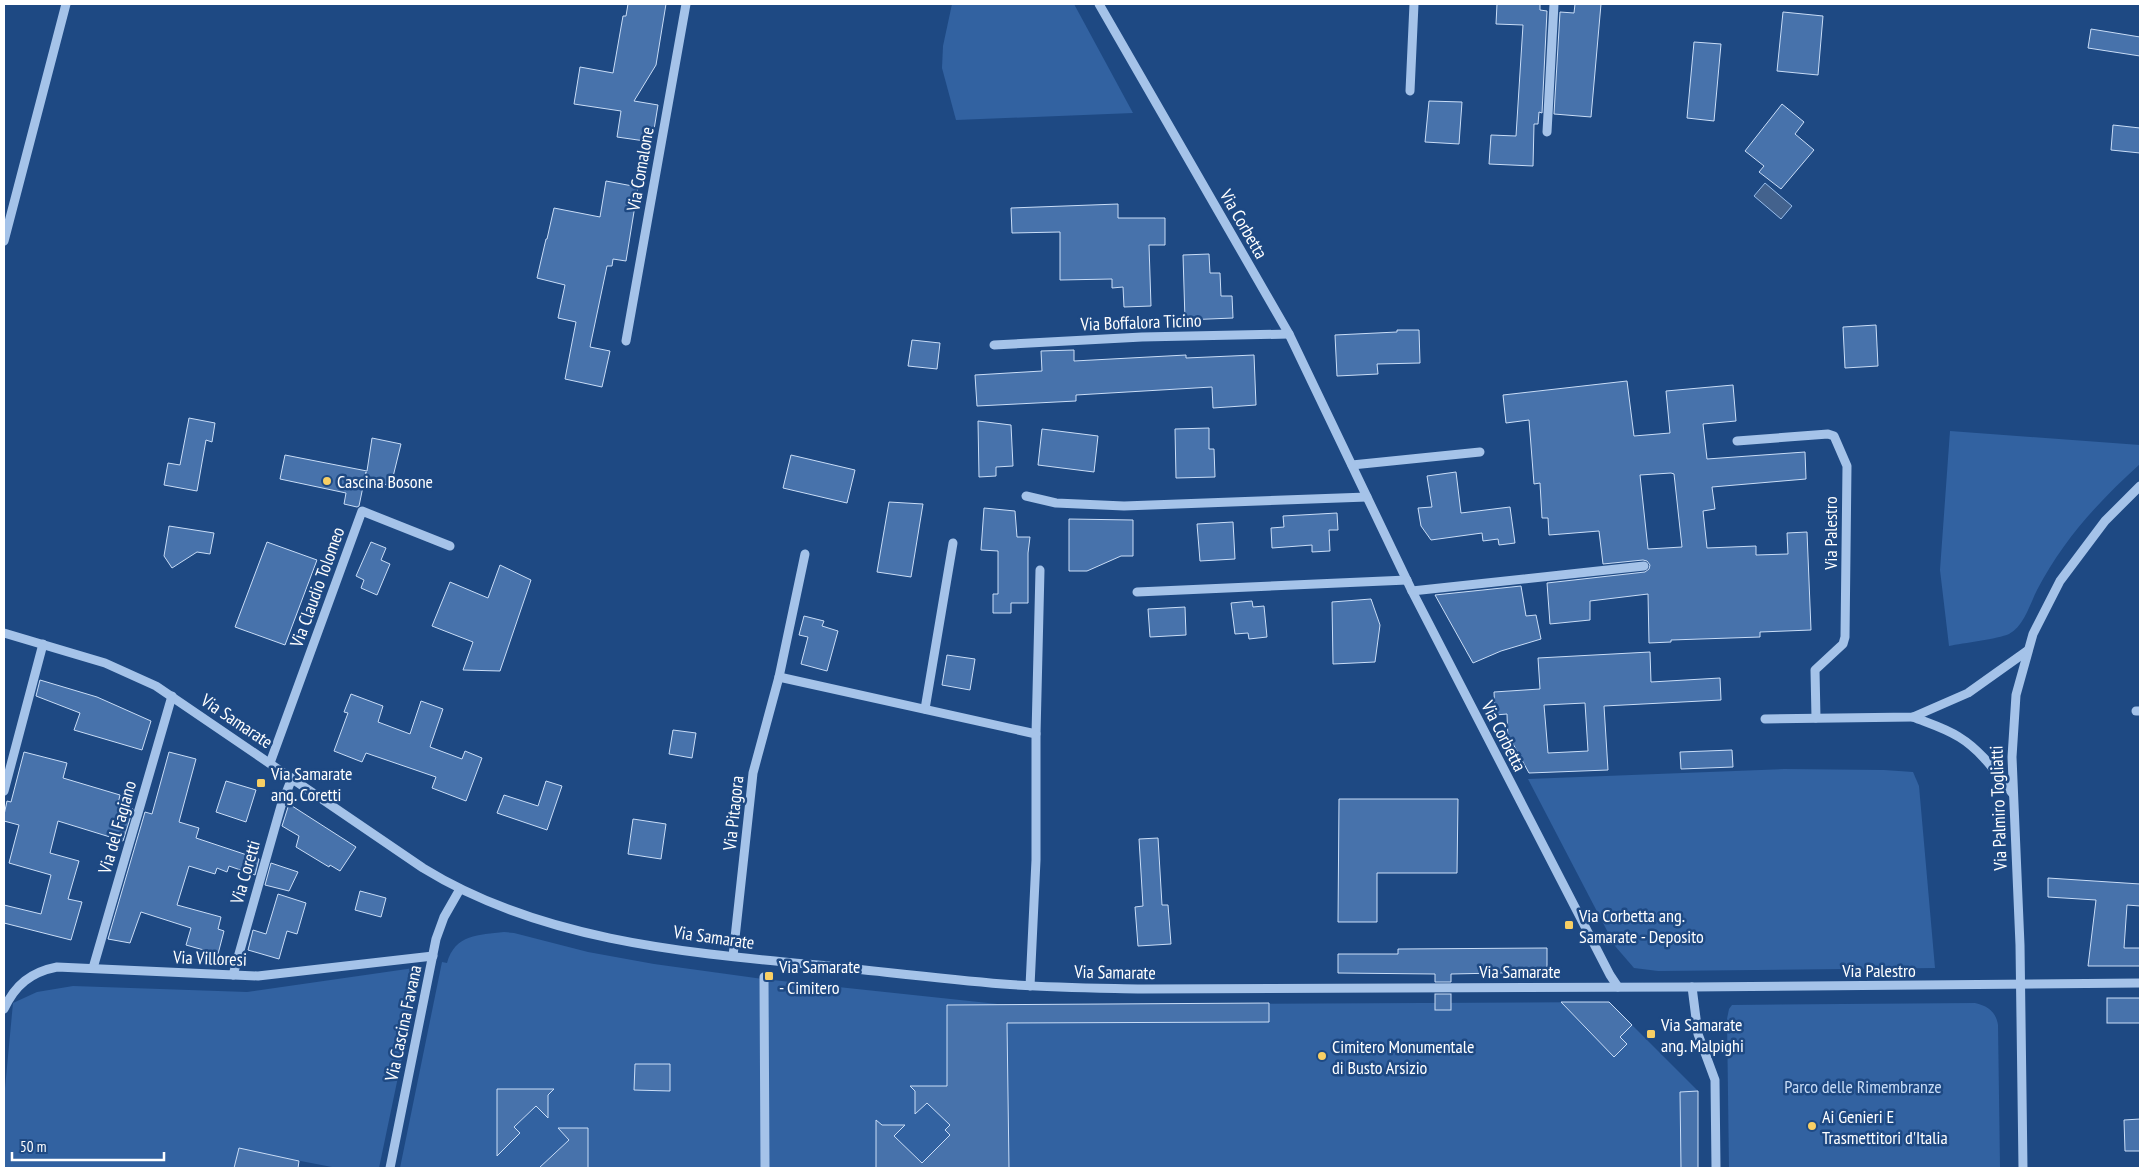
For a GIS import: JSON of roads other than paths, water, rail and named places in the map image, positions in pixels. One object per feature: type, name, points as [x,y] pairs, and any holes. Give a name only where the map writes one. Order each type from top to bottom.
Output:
[{"type":"street","points":[[4,241],[66,4]]},
{"type":"street","name":"Via Comalone","points":[[626,341],[686,4]]},
{"type":"street","name":"Via Corbetta","points":[[1099,4],[1288,334],[1412,591],[1610,976],[1618,987]]},
{"type":"street","points":[[1410,91],[1414,4]]},
{"type":"street","points":[[1547,132],[1554,4]]},
{"type":"street","name":"Via Boffalora Ticino","points":[[994,345],[1142,337],[1288,334]]},
{"type":"street","name":"Via Palestro","points":[[1737,441],[1828,434],[1834,436],[1847,466],[1845,637],[1842,644],[1815,670],[1816,718]]},
{"type":"street","points":[[1352,465],[1480,452]]},
{"type":"street","name":"Via Palmiro Togliatti","points":[[2023,1168],[2021,984],[2011,743],[2014,713],[2027,651],[2041,616],[2071,564],[2105,521],[2140,486]]},
{"type":"street","points":[[1026,496],[1056,503],[1124,506],[1367,497]]},
{"type":"street","name":"Via Claudio Tolomeo","points":[[270,763],[362,511],[450,546]]},
{"type":"street","points":[[925,709],[953,543]]},
{"type":"street","name":"Via Pitagora","points":[[733,956],[753,774],[779,677],[805,554]]},
{"type":"street","points":[[1412,591],[1644,566]]},
{"type":"street","points":[[1030,986],[1036,860],[1036,734],[1040,570]]},
{"type":"street","points":[[1137,592],[1407,580]]},
{"type":"street","name":"Via Samarate","points":[[4,632],[127,671],[172,696],[423,868],[460,889],[494,905],[529,917],[586,932],[660,946],[733,956],[1030,986],[1143,989],[1618,987]]},
{"type":"street","points":[[4,791],[43,644]]},
{"type":"street","points":[[1913,717],[1968,693],[2027,651]]},
{"type":"street","points":[[779,677],[1036,734]]},
{"type":"street","name":"Via del Fagiano","points":[[93,968],[172,696]]},
{"type":"street","points":[[1765,720],[1913,717],[1950,732],[1967,742],[1984,758],[2013,794]]},
{"type":"street","name":"Via Coretti","points":[[233,976],[281,806],[292,778]]},
{"type":"street","name":"Via Cascina Favana","points":[[390,1168],[441,924],[460,889]]},
{"type":"street","name":"Via Villoresi","points":[[4,1009],[21,983],[36,972],[57,967],[258,976],[433,956]]},
{"type":"street","points":[[764,977],[765,1168]]},
{"type":"street","name":"Via Palestro","points":[[1618,987],[2140,983]]},
{"type":"street","points":[[1692,987],[1698,1034],[1715,1080],[1716,1168]]},
{"type":"place","name":"Cascina Bosone","points":[[327,481]]},
{"type":"place","name":"Via Samarate ang. Coretti","points":[[261,783]]},
{"type":"place","name":"Via Corbetta ang. Samarate - Deposito","points":[[1569,925]]},
{"type":"place","name":"Via Samarate - Cimitero","points":[[769,976]]},
{"type":"place","name":"Via Samarate ang. Malpighi","points":[[1651,1034]]},
{"type":"place","name":"Cimitero Monumentale di Busto Arsizio","points":[[1322,1056]]},
{"type":"place","name":"Ai Genieri E Trasmettitori d'Italia","points":[[1812,1126]]},
{"type":"park label","name":"Parco delle Rimembranze","points":[[1863,1086]]}]
